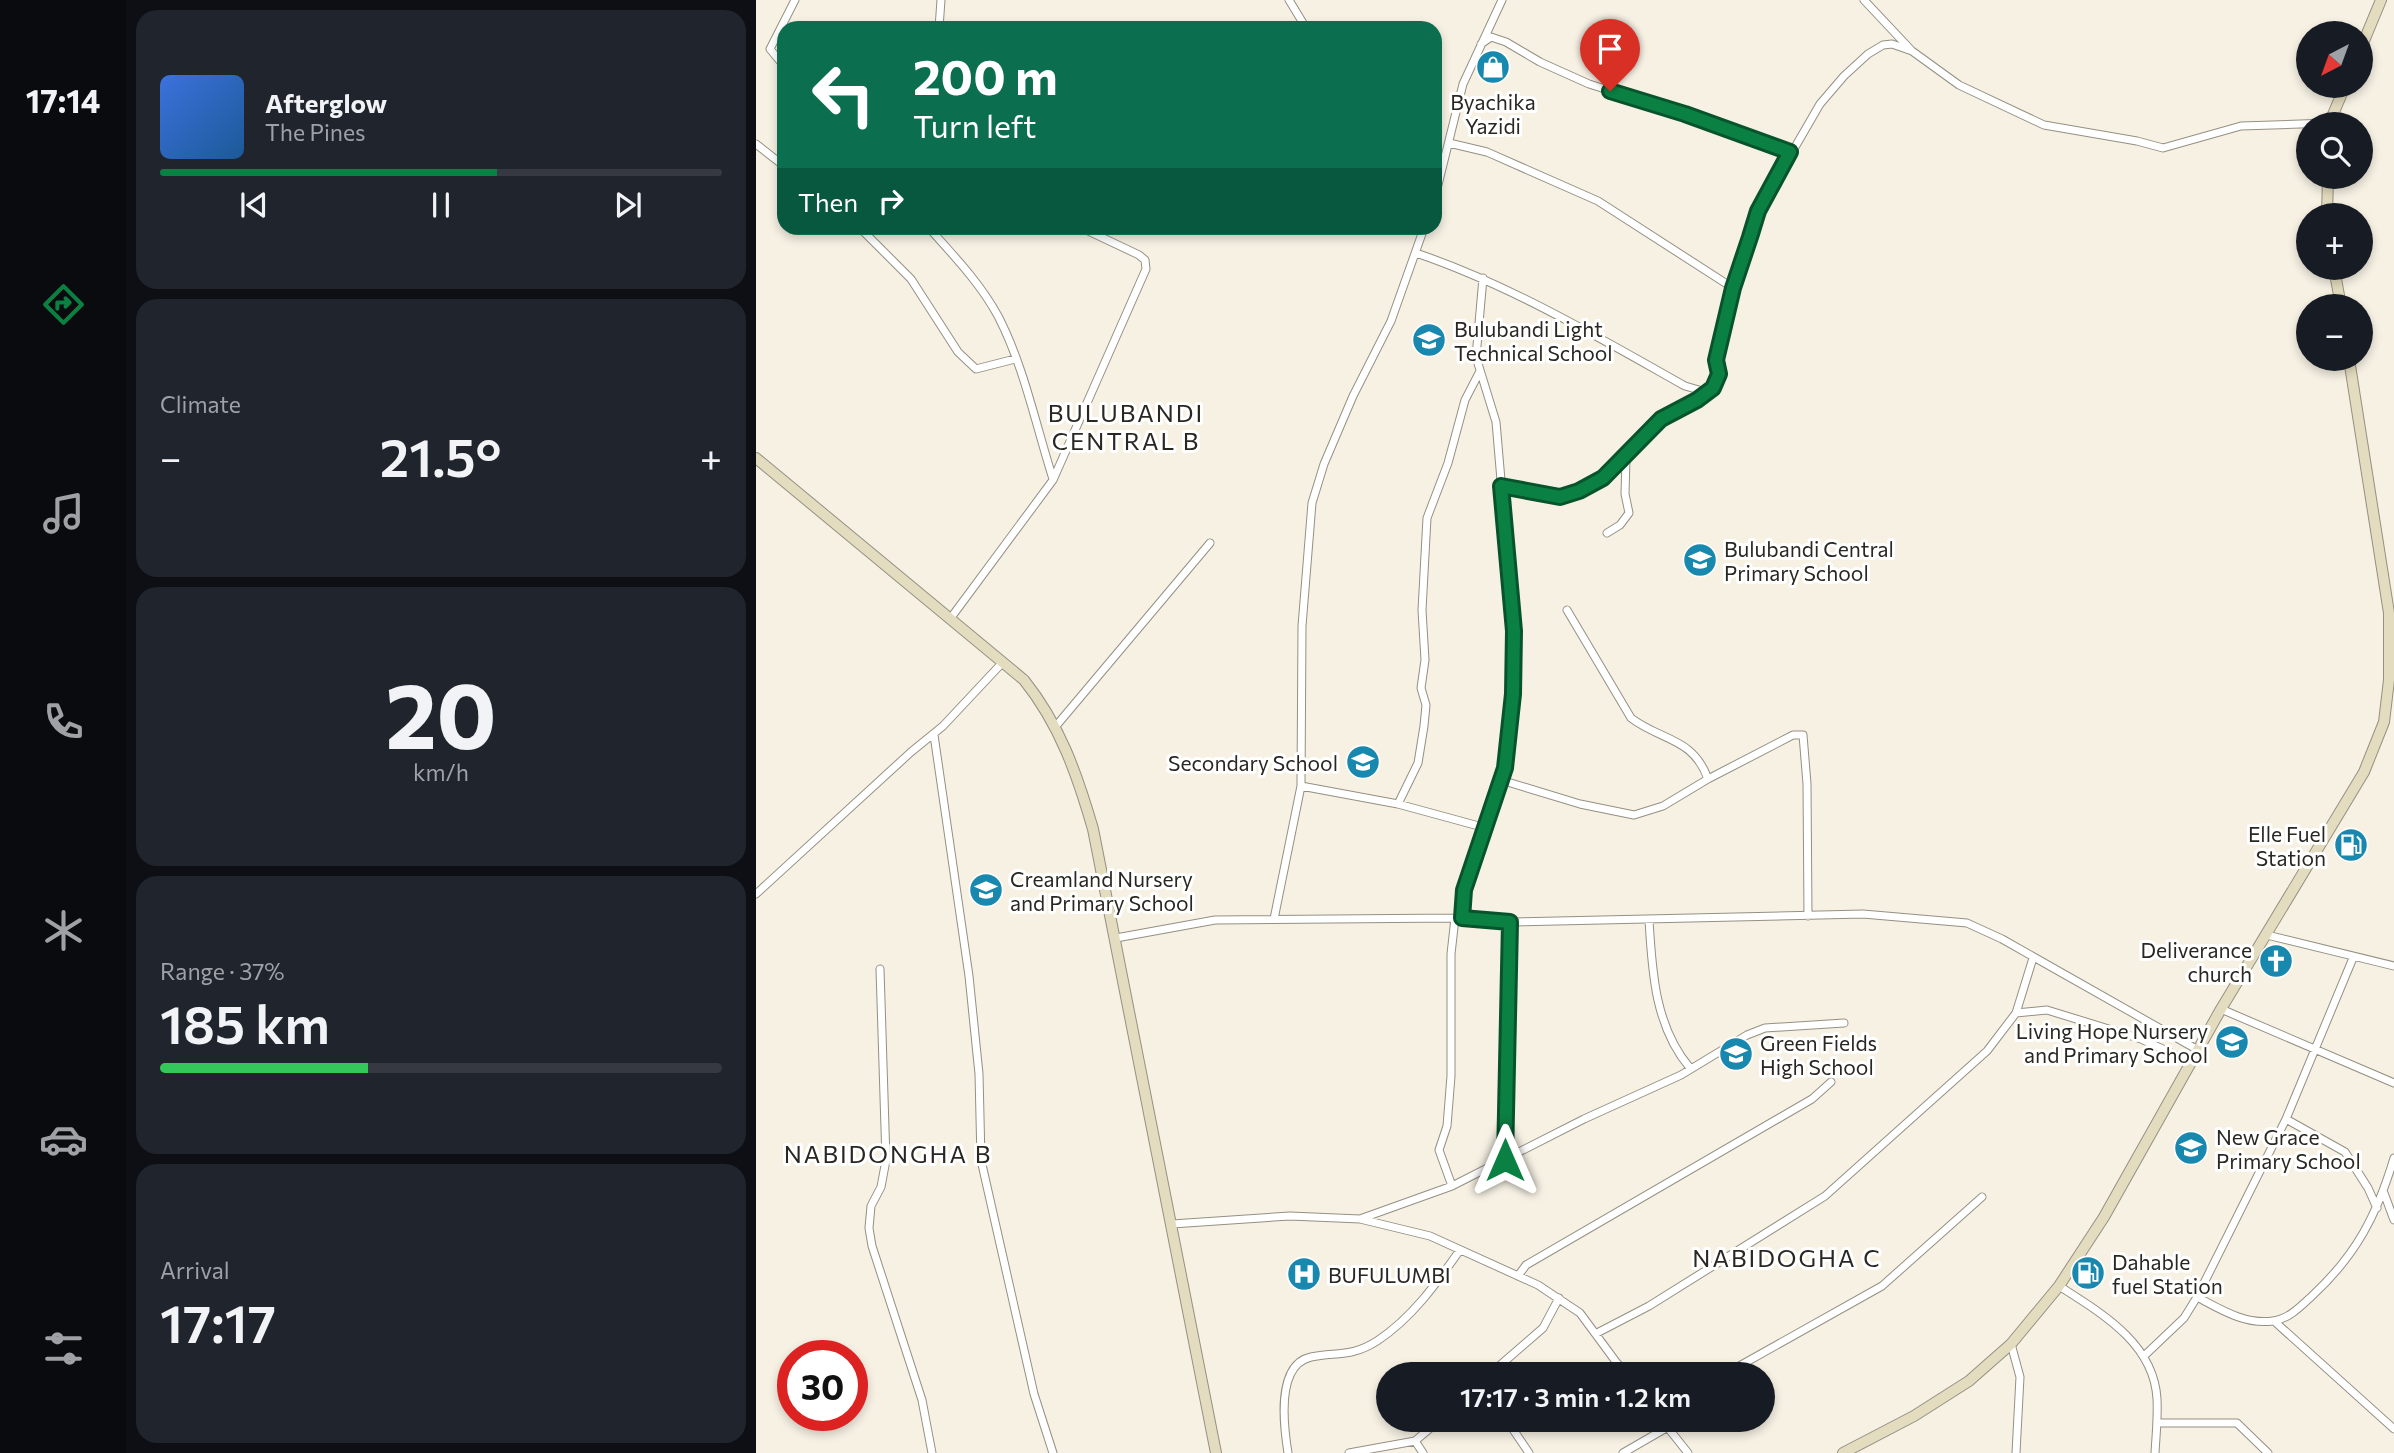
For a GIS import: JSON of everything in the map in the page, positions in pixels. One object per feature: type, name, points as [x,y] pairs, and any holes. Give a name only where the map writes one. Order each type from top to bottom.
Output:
[{"type":"street","points":[[784,21],[795,0]]},
{"type":"street","points":[[940,21],[942,0]]},
{"type":"street","points":[[1289,0],[1302,21]]},
{"type":"street","points":[[1442,170],[1463,84],[1502,0]]},
{"type":"street","points":[[1864,0],[1912,51],[1959,85],[2044,125],[2163,148],[2241,125],[2296,124]]},
{"type":"street","points":[[2372,21],[2381,0]]},
{"type":"street","points":[[777,35],[770,48],[777,57]]},
{"type":"street","points":[[1481,44],[1490,37],[1506,42],[1540,62],[1589,84],[1685,114],[1790,152]]},
{"type":"street","points":[[1501,486],[1560,497],[1603,478],[1626,458],[1661,419],[1697,400],[1713,388],[1719,374],[1716,360],[1733,288],[1758,211],[1790,152],[1820,104],[1868,54],[1883,45],[1892,44],[1912,51]]},
{"type":"street","points":[[1449,143],[1487,152],[1598,201],[1733,288]]},
{"type":"street","points":[[756,144],[777,160]]},
{"type":"street","points":[[867,235],[911,279],[958,352],[976,369],[1015,359]]},
{"type":"street","points":[[935,235],[976,281],[999,317],[1053,480]]},
{"type":"street","points":[[950,619],[1053,480],[1147,264],[1139,256],[1096,235]]},
{"type":"street","points":[[1274,919],[1301,786],[1302,626],[1312,503],[1324,464],[1353,396],[1391,321],[1422,235]]},
{"type":"street","points":[[1416,253],[1516,293],[1685,386],[1706,392]]},
{"type":"street","points":[[1452,1186],[1439,1150],[1447,1126],[1451,1076],[1451,954],[1464,890],[1501,780],[1513,694],[1514,631],[1496,422],[1476,357],[1483,278]]},
{"type":"street","points":[[1398,804],[1419,762],[1424,726],[1426,705],[1421,688],[1425,660],[1422,610],[1427,518],[1448,463],[1465,400],[1480,371]]},
{"type":"street","points":[[1843,1453],[1952,1393],[2011,1344],[2059,1286],[2104,1217],[2221,1009],[2364,772],[2384,722],[2392,678],[2389,613],[2351,371]]},
{"type":"street","points":[[756,458],[1024,680],[1056,726],[1076,772],[1093,829],[1216,1453]]},
{"type":"street","points":[[1607,533],[1620,525],[1629,513],[1625,494],[1626,458]]},
{"type":"street","points":[[1056,726],[1210,543]]},
{"type":"street","points":[[1567,610],[1630,718],[1642,727],[1677,740],[1689,748],[1699,760],[1708,779]]},
{"type":"street","points":[[756,894],[911,752],[934,735],[1003,662]]},
{"type":"street","points":[[934,735],[971,990],[979,1074],[981,1160],[1034,1394],[1054,1453]]},
{"type":"street","points":[[1501,780],[1580,804],[1634,815],[1663,806],[1708,779],[1793,735],[1803,735],[1807,784],[1808,916]]},
{"type":"street","points":[[1301,786],[1398,804],[1486,828]]},
{"type":"street","points":[[1116,938],[1215,920],[1458,918],[1510,922],[1863,914],[1967,923],[2002,939],[2198,1051]]},
{"type":"street","points":[[1649,920],[1652,967],[1661,1011],[1676,1051],[1690,1068]]},
{"type":"street","points":[[1505,1160],[1510,922]]},
{"type":"street","points":[[2267,935],[2394,966]]},
{"type":"street","points":[[1597,1333],[1649,1306],[1825,1196],[1987,1051],[2015,1013],[2033,958]]},
{"type":"street","points":[[2144,1356],[2184,1318],[2197,1297],[2286,1119],[2353,958]]},
{"type":"street","points":[[880,969],[886,1160],[881,1187],[871,1206],[869,1228],[872,1246],[922,1400],[932,1453]]},
{"type":"street","points":[[2221,1009],[2394,1083]]},
{"type":"street","points":[[2015,1013],[2047,1010],[2141,1039],[2191,1062]]},
{"type":"street","points":[[1360,1219],[1452,1186],[1765,1028],[1844,1023]]},
{"type":"street","points":[[1518,1276],[1526,1265],[1812,1099],[1831,1082]]},
{"type":"street","points":[[2286,1119],[2345,1152],[2368,1188],[2377,1208]]},
{"type":"street","points":[[2197,1297],[2241,1319],[2274,1321],[2295,1311],[2336,1274],[2350,1257],[2384,1194],[2394,1158]]},
{"type":"street","points":[[2384,1194],[2394,1220]]},
{"type":"street","points":[[1746,1362],[1882,1286],[1982,1197]]},
{"type":"street","points":[[1171,1224],[1290,1216],[1360,1219],[1430,1236],[1559,1298],[1580,1313],[1617,1362]]},
{"type":"street","points":[[1288,1453],[1285,1388],[1294,1370],[1309,1357],[1357,1353],[1378,1340],[1429,1294],[1460,1250]]},
{"type":"street","points":[[2059,1286],[2124,1332],[2144,1356],[2153,1377],[2157,1398],[2155,1453]]},
{"type":"street","points":[[1504,1362],[1543,1328],[1559,1298]]},
{"type":"street","points":[[2274,1321],[2394,1429]]},
{"type":"street","points":[[2011,1344],[2020,1377],[2016,1453]]},
{"type":"street","points":[[2157,1423],[2237,1423],[2268,1453]]},
{"type":"street","points":[[1349,1453],[1415,1441],[1426,1432]]},
{"type":"street","points":[[1514,1432],[1529,1453]]},
{"type":"street","points":[[1623,1453],[1659,1432]]},
{"type":"street","points":[[1672,1432],[1688,1453]]},
{"type":"street","points":[[1415,1441],[1423,1453]]},
{"type":"place","name":"Byachika Yazidi","points":[[1493,67]]},
{"type":"place","name":"Bulubandi Light Technical School","points":[[1429,340]]},
{"type":"place","name":"Bulubandi Central Primary School","points":[[1700,560]]},
{"type":"place","name":"Secondary School","points":[[1363,762]]},
{"type":"place","name":"Elle Fuel Station","points":[[2351,845]]},
{"type":"place","name":"Creamland Nursery and Primary School","points":[[986,890]]},
{"type":"place","name":"Deliverance church","points":[[2276,961]]},
{"type":"place","name":"Living Hope Nursery and Primary School","points":[[2232,1042]]},
{"type":"place","name":"Green Fields High School","points":[[1736,1054]]},
{"type":"place","name":"New Grace Primary School","points":[[2191,1148]]},
{"type":"place","name":"Dahable fuel Station","points":[[2088,1273]]},
{"type":"place","name":"BUFULUMBI","points":[[1304,1274]]},
{"type":"district","name":"BULUBANDI CENTRAL B","points":[[1126,426]]},
{"type":"district","name":"NABIDONGHA B","points":[[888,1153]]},
{"type":"district","name":"NABIDOGHA C","points":[[1787,1257]]},
{"type":"route","points":[[1505,1160],[1504,1093],[1510,922],[1462,918],[1461,910],[1464,890],[1505,768],[1513,694],[1514,631],[1502,522],[1501,486],[1560,497],[1579,491],[1603,478],[1626,458],[1661,419],[1684,408],[1713,388],[1719,374],[1716,360],[1733,288],[1758,211],[1790,152],[1685,114],[1610,91]]}]
